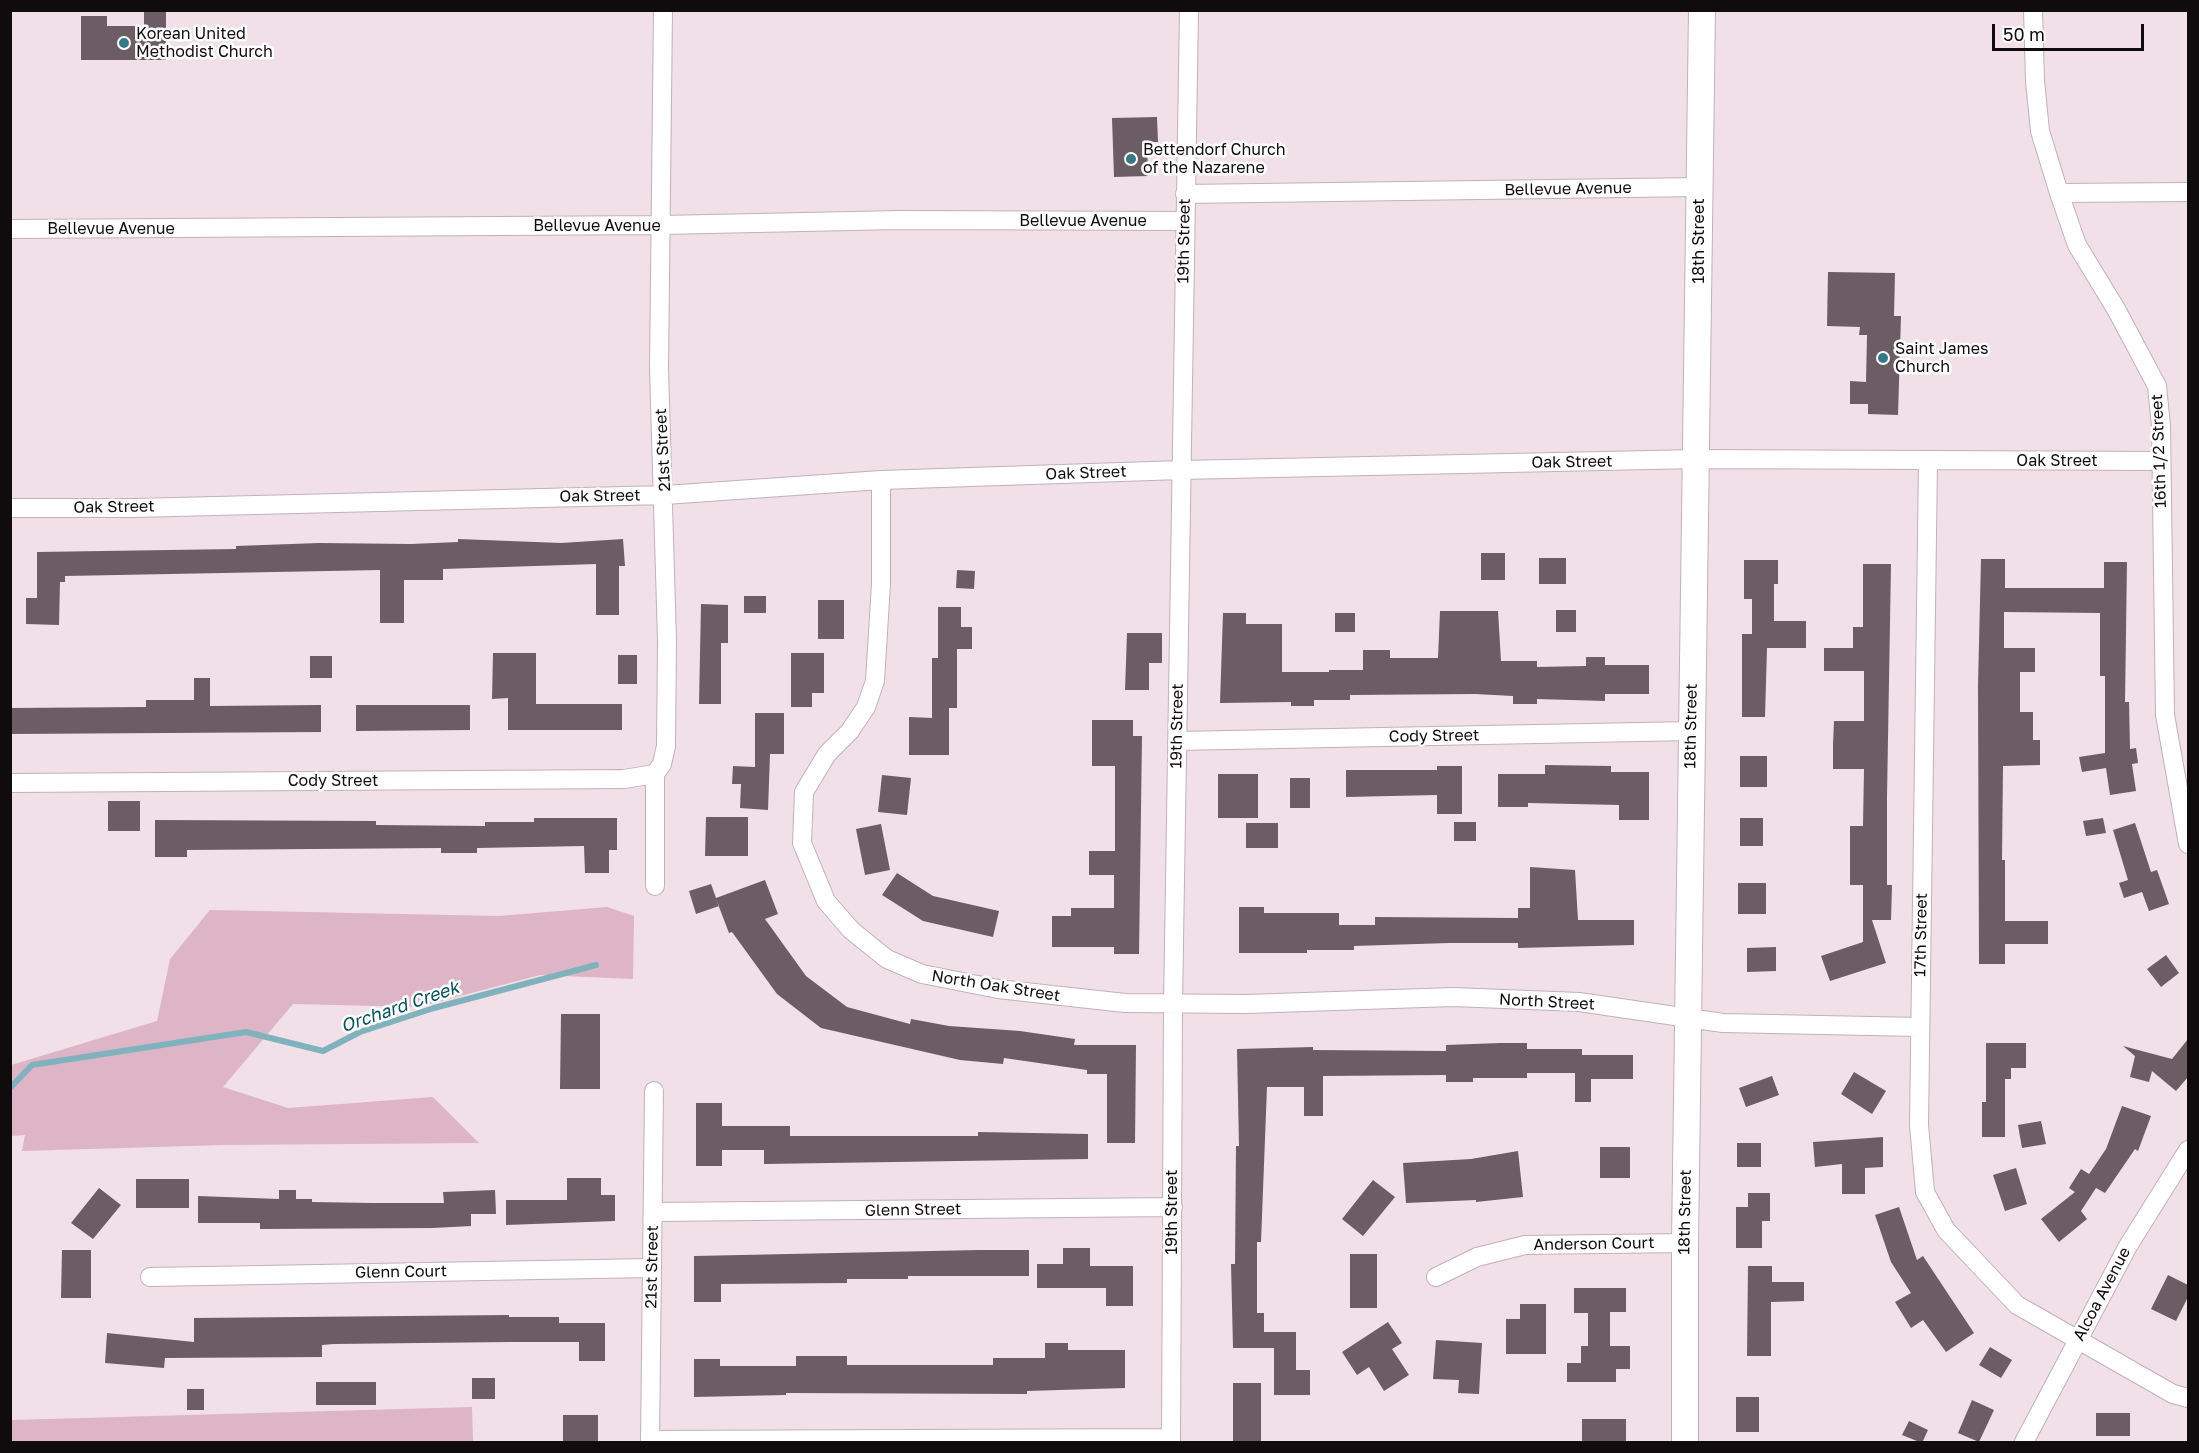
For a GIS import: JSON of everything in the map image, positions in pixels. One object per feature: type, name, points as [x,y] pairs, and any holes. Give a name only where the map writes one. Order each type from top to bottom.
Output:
[{"type":"street","name":"21st Street","points":[[655,886],[655,774],[662,764],[666,746],[665,495],[659,368],[663,10]]},
{"type":"street","name":"19th Street","points":[[1172,1440],[1173,1005],[1189,10]]},
{"type":"street","name":"18th Street","points":[[1685,1443],[1691,731],[1698,459],[1702,10]]},
{"type":"street","name":"16th 1/2 Street","points":[[2033,10],[2035,81],[2040,131],[2059,194],[2077,245],[2116,309],[2157,386],[2161,461],[2165,715],[2188,844]]},
{"type":"street","name":"Bellevue Avenue","points":[[1185,194],[1700,187]]},
{"type":"street","points":[[2059,194],[2188,192]]},
{"type":"street","name":"Bellevue Avenue","points":[[10,230],[662,225],[899,220],[1184,221]]},
{"type":"street","name":"Oak Street","points":[[10,508],[133,508],[665,495],[881,480],[1181,470],[1698,459],[2161,461]]},
{"type":"street","name":"17th Street","points":[[1928,461],[1919,1125],[1925,1192],[1946,1230],[2017,1305],[2173,1394],[2188,1398]]},
{"type":"street","name":"North Oak Street","points":[[881,480],[881,584],[875,681],[866,707],[850,731],[827,754],[804,792],[802,843],[826,901],[852,930],[887,959],[922,974],[998,989],[1125,1003],[1173,1005]]},
{"type":"street","name":"Cody Street","points":[[1177,741],[1691,731]]},
{"type":"street","name":"Cody Street","points":[[10,783],[624,779],[655,774]]},
{"type":"street","name":"North Street","points":[[1173,1005],[1454,997],[1579,1002],[1688,1016],[1723,1023],[1920,1027]]},
{"type":"street","name":"21st Street","points":[[650,1442],[654,1091]]},
{"type":"street","name":"Alcoa Avenue","points":[[2024,1443],[2128,1245],[2188,1150]]},
{"type":"street","name":"Glenn Street","points":[[653,1212],[1173,1207]]},
{"type":"street","name":"Anderson Court","points":[[1436,1277],[1477,1257],[1526,1245],[1570,1242],[1685,1244]]},
{"type":"street","name":"Glenn Court","points":[[150,1276],[651,1268]]},
{"type":"street","points":[[650,1442],[1172,1440]]},
{"type":"shaded area","points":[[607,907],[634,916],[633,979],[540,975],[418,1007],[293,1004],[223,1087],[288,1108],[433,1097],[479,1143],[224,1145],[22,1151],[25,1135],[11,1136],[11,1065],[157,1021],[170,959],[210,910],[499,916]]},
{"type":"shaded area","points":[[472,1407],[473,1442],[11,1442],[11,1420]]},
{"type":"building","name":"Korean United Methodist Church","points":[[144,10],[166,10],[166,60],[81,60],[81,16],[107,16],[107,26],[144,26]]},
{"type":"building","name":"Bettendorf Church of the Nazarene","points":[[1157,117],[1158,142],[1147,142],[1148,176],[1114,177],[1112,118]]},
{"type":"building","name":"Saint James Church","points":[[1828,272],[1895,273],[1894,316],[1901,316],[1898,415],[1868,414],[1868,404],[1850,404],[1850,381],[1866,382],[1867,335],[1859,335],[1860,327],[1827,326]]},
{"type":"building","points":[[458,539],[561,543],[623,539],[625,566],[619,566],[619,615],[596,615],[596,564],[443,569],[443,580],[404,580],[404,623],[380,623],[380,570],[65,576],[65,582],[60,582],[59,625],[26,624],[26,598],[37,598],[37,552],[236,549],[236,546],[319,543],[411,544],[458,542]]},
{"type":"building","points":[[1481,553],[1505,553],[1505,580],[1481,580]]},
{"type":"building","points":[[1539,558],[1566,558],[1566,584],[1539,584]]},
{"type":"building","points":[[1981,559],[2005,559],[2005,588],[2104,588],[2104,562],[2127,562],[2125,702],[2129,702],[2130,749],[2136,748],[2138,763],[2132,764],[2136,791],[2110,795],[2106,768],[2082,772],[2079,757],[2105,753],[2105,676],[2100,676],[2100,613],[2004,612],[2004,648],[2035,648],[2035,672],[2020,672],[2020,712],[2033,712],[2033,740],[2040,740],[2040,765],[2003,766],[2002,860],[2005,860],[2005,921],[2048,921],[2048,944],[2005,944],[2005,964],[1979,964],[1978,685]]},
{"type":"building","points":[[1744,560],[1778,560],[1778,584],[1774,584],[1774,621],[1806,621],[1806,648],[1767,648],[1765,717],[1742,717],[1742,634],[1752,634],[1752,599],[1744,599]]},
{"type":"building","points":[[1863,564],[1891,564],[1887,885],[1892,885],[1891,920],[1872,920],[1886,963],[1830,981],[1821,956],[1863,942],[1863,885],[1850,885],[1850,826],[1863,826],[1864,769],[1833,769],[1833,744],[1834,721],[1864,721],[1864,671],[1824,671],[1824,648],[1853,648],[1853,627],[1863,627]]},
{"type":"building","points":[[957,570],[975,571],[974,589],[956,588]]},
{"type":"building","points":[[744,596],[766,596],[766,613],[744,613]]},
{"type":"building","points":[[818,600],[844,600],[844,639],[818,639]]},
{"type":"building","points":[[701,604],[728,605],[728,643],[721,643],[721,704],[699,704]]},
{"type":"building","points":[[938,607],[961,607],[961,627],[972,627],[972,649],[957,649],[957,708],[949,708],[949,755],[909,755],[909,717],[932,718],[932,658],[938,658]]},
{"type":"building","points":[[1556,610],[1576,610],[1576,632],[1556,632]]},
{"type":"building","points":[[1440,611],[1498,611],[1501,661],[1537,661],[1537,667],[1586,666],[1586,657],[1605,657],[1605,665],[1649,665],[1649,694],[1605,694],[1605,701],[1537,699],[1537,704],[1513,704],[1513,696],[1475,694],[1350,695],[1350,700],[1314,700],[1314,706],[1291,706],[1291,702],[1220,703],[1223,613],[1246,613],[1246,624],[1282,624],[1282,672],[1329,672],[1329,670],[1363,670],[1363,650],[1390,650],[1390,658],[1438,658]]},
{"type":"building","points":[[1335,613],[1355,613],[1355,632],[1335,632]]},
{"type":"building","points":[[1127,633],[1162,633],[1162,663],[1149,663],[1149,690],[1125,690]]},
{"type":"building","points":[[493,653],[536,653],[536,704],[622,704],[622,730],[508,730],[508,698],[492,699]]},
{"type":"building","points":[[791,653],[824,653],[824,693],[812,693],[812,707],[791,707]]},
{"type":"building","points":[[618,655],[637,655],[637,684],[618,684]]},
{"type":"building","points":[[310,656],[332,656],[332,678],[310,678]]},
{"type":"building","points":[[194,678],[210,678],[210,706],[321,705],[321,732],[10,734],[10,708],[146,707],[146,700],[194,700]]},
{"type":"building","points":[[356,705],[470,705],[470,730],[356,731]]},
{"type":"building","points":[[755,713],[784,713],[784,754],[770,754],[768,810],[740,808],[741,784],[732,784],[733,766],[755,767]]},
{"type":"building","points":[[1092,720],[1133,720],[1133,736],[1142,736],[1139,954],[1114,954],[1114,947],[1052,947],[1052,916],[1071,916],[1071,908],[1114,908],[1114,875],[1089,875],[1089,851],[1115,851],[1115,766],[1092,766]]},
{"type":"building","points":[[1740,756],[1767,756],[1767,787],[1740,787]]},
{"type":"building","points":[[1545,765],[1611,766],[1611,772],[1649,772],[1649,820],[1619,820],[1619,805],[1528,803],[1528,807],[1498,807],[1498,774],[1545,774]]},
{"type":"building","points":[[1437,766],[1462,766],[1462,814],[1437,814],[1437,795],[1346,797],[1346,770],[1437,770]]},
{"type":"building","points":[[1218,774],[1258,774],[1258,818],[1218,818]]},
{"type":"building","points":[[882,775],[911,778],[907,815],[878,812]]},
{"type":"building","points":[[1290,778],[1310,778],[1310,808],[1290,808]]},
{"type":"building","points":[[108,801],[140,801],[140,831],[108,831]]},
{"type":"building","points":[[706,817],[748,817],[748,856],[705,856]]},
{"type":"building","points":[[534,818],[617,818],[617,850],[609,850],[609,873],[585,873],[584,846],[477,848],[477,853],[441,853],[441,848],[187,850],[187,857],[155,857],[155,820],[376,821],[376,825],[485,826],[485,822],[534,822]]},
{"type":"building","points":[[1740,818],[1763,818],[1763,846],[1740,846]]},
{"type":"building","points":[[2103,818],[2106,833],[2086,836],[2083,821]]},
{"type":"building","points":[[1454,822],[1476,822],[1476,841],[1454,841]]},
{"type":"building","points":[[1246,823],[1278,823],[1278,848],[1246,848]]},
{"type":"building","points":[[2135,823],[2151,872],[2157,870],[2169,904],[2149,911],[2142,892],[2124,898],[2119,883],[2128,880],[2113,830]]},
{"type":"building","points":[[881,824],[890,870],[865,875],[856,829]]},
{"type":"building","points":[[1530,867],[1575,870],[1578,920],[1634,920],[1634,945],[1518,948],[1518,943],[1449,943],[1354,946],[1354,950],[1307,950],[1307,953],[1239,953],[1239,907],[1264,907],[1264,913],[1339,913],[1339,925],[1375,925],[1375,917],[1518,918],[1518,908],[1530,908]]},
{"type":"building","points":[[897,873],[933,896],[999,911],[993,937],[923,921],[882,895]]},
{"type":"building","points":[[765,880],[778,914],[765,919],[806,976],[847,1007],[910,1024],[911,1019],[949,1026],[1020,1031],[1075,1039],[1074,1045],[1136,1045],[1135,1143],[1107,1143],[1107,1074],[1087,1074],[1087,1070],[1004,1058],[1003,1064],[960,1060],[821,1028],[777,994],[732,932],[729,933],[719,906],[696,914],[689,891],[711,884],[716,898]]},
{"type":"building","points":[[1738,883],[1766,883],[1766,914],[1738,914]]},
{"type":"building","points":[[1776,947],[1776,971],[1747,972],[1747,948]]},
{"type":"building","points":[[2166,955],[2179,973],[2161,987],[2147,969]]},
{"type":"building","points":[[561,1014],[600,1014],[600,1089],[560,1089]]},
{"type":"building","points":[[2188,1039],[2188,1077],[2176,1091],[2152,1071],[2149,1082],[2130,1077],[2135,1056],[2123,1046],[2172,1059]]},
{"type":"building","points":[[1527,1043],[1527,1049],[1582,1049],[1582,1055],[1633,1055],[1633,1079],[1591,1079],[1591,1102],[1575,1102],[1575,1073],[1527,1073],[1527,1078],[1473,1078],[1473,1082],[1446,1082],[1446,1075],[1323,1076],[1323,1116],[1304,1116],[1304,1087],[1267,1087],[1261,1242],[1257,1242],[1257,1313],[1264,1313],[1264,1332],[1296,1332],[1296,1370],[1310,1370],[1310,1395],[1274,1395],[1274,1348],[1233,1348],[1231,1264],[1235,1264],[1236,1146],[1239,1146],[1237,1049],[1313,1047],[1313,1050],[1446,1051],[1446,1045]]},
{"type":"building","points":[[1986,1043],[2026,1043],[2026,1068],[2011,1068],[2011,1079],[2005,1079],[2005,1137],[1982,1137],[1982,1102],[1986,1102]]},
{"type":"building","points":[[1854,1072],[1886,1091],[1872,1114],[1841,1094]]},
{"type":"building","points":[[1772,1076],[1779,1095],[1746,1107],[1739,1088]]},
{"type":"building","points":[[696,1103],[722,1103],[722,1126],[790,1126],[790,1136],[978,1136],[978,1132],[1088,1134],[1088,1159],[764,1164],[764,1150],[722,1150],[722,1166],[696,1166]]},
{"type":"building","points":[[2122,1106],[2151,1116],[2138,1151],[2135,1149],[2105,1193],[2096,1188],[2081,1211],[2087,1219],[2059,1242],[2041,1219],[2075,1192],[2069,1188],[2081,1169],[2089,1174],[2106,1149]]},
{"type":"building","points":[[2041,1121],[2046,1144],[2022,1148],[2018,1125]]},
{"type":"building","points":[[1883,1137],[1883,1167],[1865,1168],[1865,1194],[1842,1194],[1842,1164],[1815,1167],[1813,1142]]},
{"type":"building","points":[[1737,1143],[1761,1143],[1761,1167],[1737,1167]]},
{"type":"building","points":[[1600,1147],[1630,1147],[1630,1178],[1600,1178]]},
{"type":"building","points":[[1518,1151],[1523,1197],[1476,1202],[1476,1200],[1406,1203],[1403,1163],[1471,1159]]},
{"type":"building","points":[[2016,1168],[2027,1204],[2005,1211],[1993,1175]]},
{"type":"building","points":[[567,1178],[601,1178],[601,1195],[615,1195],[615,1221],[506,1225],[506,1200],[567,1200]]},
{"type":"building","points":[[136,1179],[189,1179],[189,1208],[136,1208]]},
{"type":"building","points":[[1373,1180],[1395,1197],[1363,1236],[1342,1219]]},
{"type":"building","points":[[99,1188],[121,1205],[93,1239],[71,1223]]},
{"type":"building","points":[[279,1190],[296,1190],[296,1199],[312,1199],[312,1202],[444,1203],[443,1192],[495,1190],[496,1214],[471,1214],[471,1226],[433,1228],[260,1229],[260,1223],[198,1223],[198,1196],[279,1199]]},
{"type":"building","points":[[1748,1193],[1770,1193],[1770,1221],[1762,1221],[1762,1248],[1736,1248],[1736,1207],[1748,1207]]},
{"type":"building","points":[[1899,1207],[1917,1260],[1923,1256],[1974,1333],[1946,1352],[1923,1320],[1911,1328],[1895,1302],[1911,1293],[1891,1262],[1875,1215]]},
{"type":"building","points":[[1063,1248],[1090,1248],[1090,1266],[1133,1266],[1133,1306],[1106,1306],[1106,1288],[1037,1288],[1037,1264],[1063,1264]]},
{"type":"building","points":[[62,1250],[91,1250],[91,1298],[61,1298]]},
{"type":"building","points":[[1029,1250],[1029,1276],[908,1276],[908,1279],[847,1279],[847,1283],[721,1284],[721,1302],[694,1302],[694,1256]]},
{"type":"building","points":[[1350,1254],[1377,1254],[1377,1308],[1350,1308]]},
{"type":"building","points":[[1748,1266],[1772,1266],[1772,1282],[1804,1282],[1804,1301],[1771,1302],[1771,1356],[1747,1356]]},
{"type":"building","points":[[2168,1275],[2188,1285],[2188,1297],[2176,1321],[2151,1309]]},
{"type":"building","points":[[1574,1288],[1626,1288],[1626,1312],[1610,1312],[1610,1346],[1630,1346],[1630,1369],[1616,1369],[1616,1382],[1567,1382],[1567,1363],[1581,1363],[1581,1346],[1588,1346],[1588,1313],[1574,1313]]},
{"type":"building","points":[[1520,1304],[1546,1304],[1546,1354],[1506,1354],[1506,1319],[1520,1319]]},
{"type":"building","points":[[509,1315],[509,1317],[559,1317],[559,1323],[605,1323],[605,1361],[579,1361],[579,1342],[509,1342],[334,1344],[322,1345],[322,1357],[165,1358],[164,1368],[105,1363],[107,1333],[194,1342],[194,1318]]},
{"type":"building","points":[[1388,1322],[1402,1343],[1392,1349],[1409,1375],[1384,1391],[1369,1367],[1357,1375],[1342,1352]]},
{"type":"building","points":[[1436,1340],[1482,1343],[1479,1394],[1458,1393],[1459,1380],[1433,1379]]},
{"type":"building","points":[[1045,1343],[1068,1343],[1068,1350],[1125,1350],[1125,1388],[1027,1391],[1027,1394],[786,1393],[786,1395],[694,1397],[694,1359],[720,1359],[720,1366],[796,1366],[796,1356],[847,1356],[847,1365],[993,1365],[993,1358],[1045,1358]]},
{"type":"building","points":[[1990,1347],[2012,1360],[2001,1378],[1979,1365]]},
{"type":"building","points":[[472,1378],[495,1378],[495,1399],[472,1399]]},
{"type":"building","points":[[316,1382],[376,1382],[376,1405],[316,1405]]},
{"type":"building","points":[[1233,1383],[1261,1383],[1261,1443],[1233,1443]]},
{"type":"building","points":[[187,1389],[204,1389],[204,1410],[187,1410]]},
{"type":"building","points":[[1736,1397],[1759,1397],[1759,1432],[1736,1432]]},
{"type":"building","points":[[1972,1400],[1994,1410],[1979,1442],[1958,1433]]},
{"type":"building","points":[[2096,1413],[2130,1413],[2130,1436],[2096,1436]]},
{"type":"building","points":[[563,1415],[598,1415],[598,1443],[563,1443]]},
{"type":"building","points":[[1582,1419],[1626,1419],[1626,1443],[1582,1443]]},
{"type":"building","points":[[1909,1421],[1928,1430],[1922,1443],[1902,1435]]},
{"type":"waterway","name":"Orchard Creek","points":[[10,1088],[32,1065],[246,1032],[323,1051],[360,1032],[434,1008],[596,965]]},
{"type":"place","name":"Korean United Methodist Church","points":[[124,43]]},
{"type":"place","name":"Bettendorf Church of the Nazarene","points":[[1131,159]]},
{"type":"place","name":"Saint James Church","points":[[1883,358]]}]
